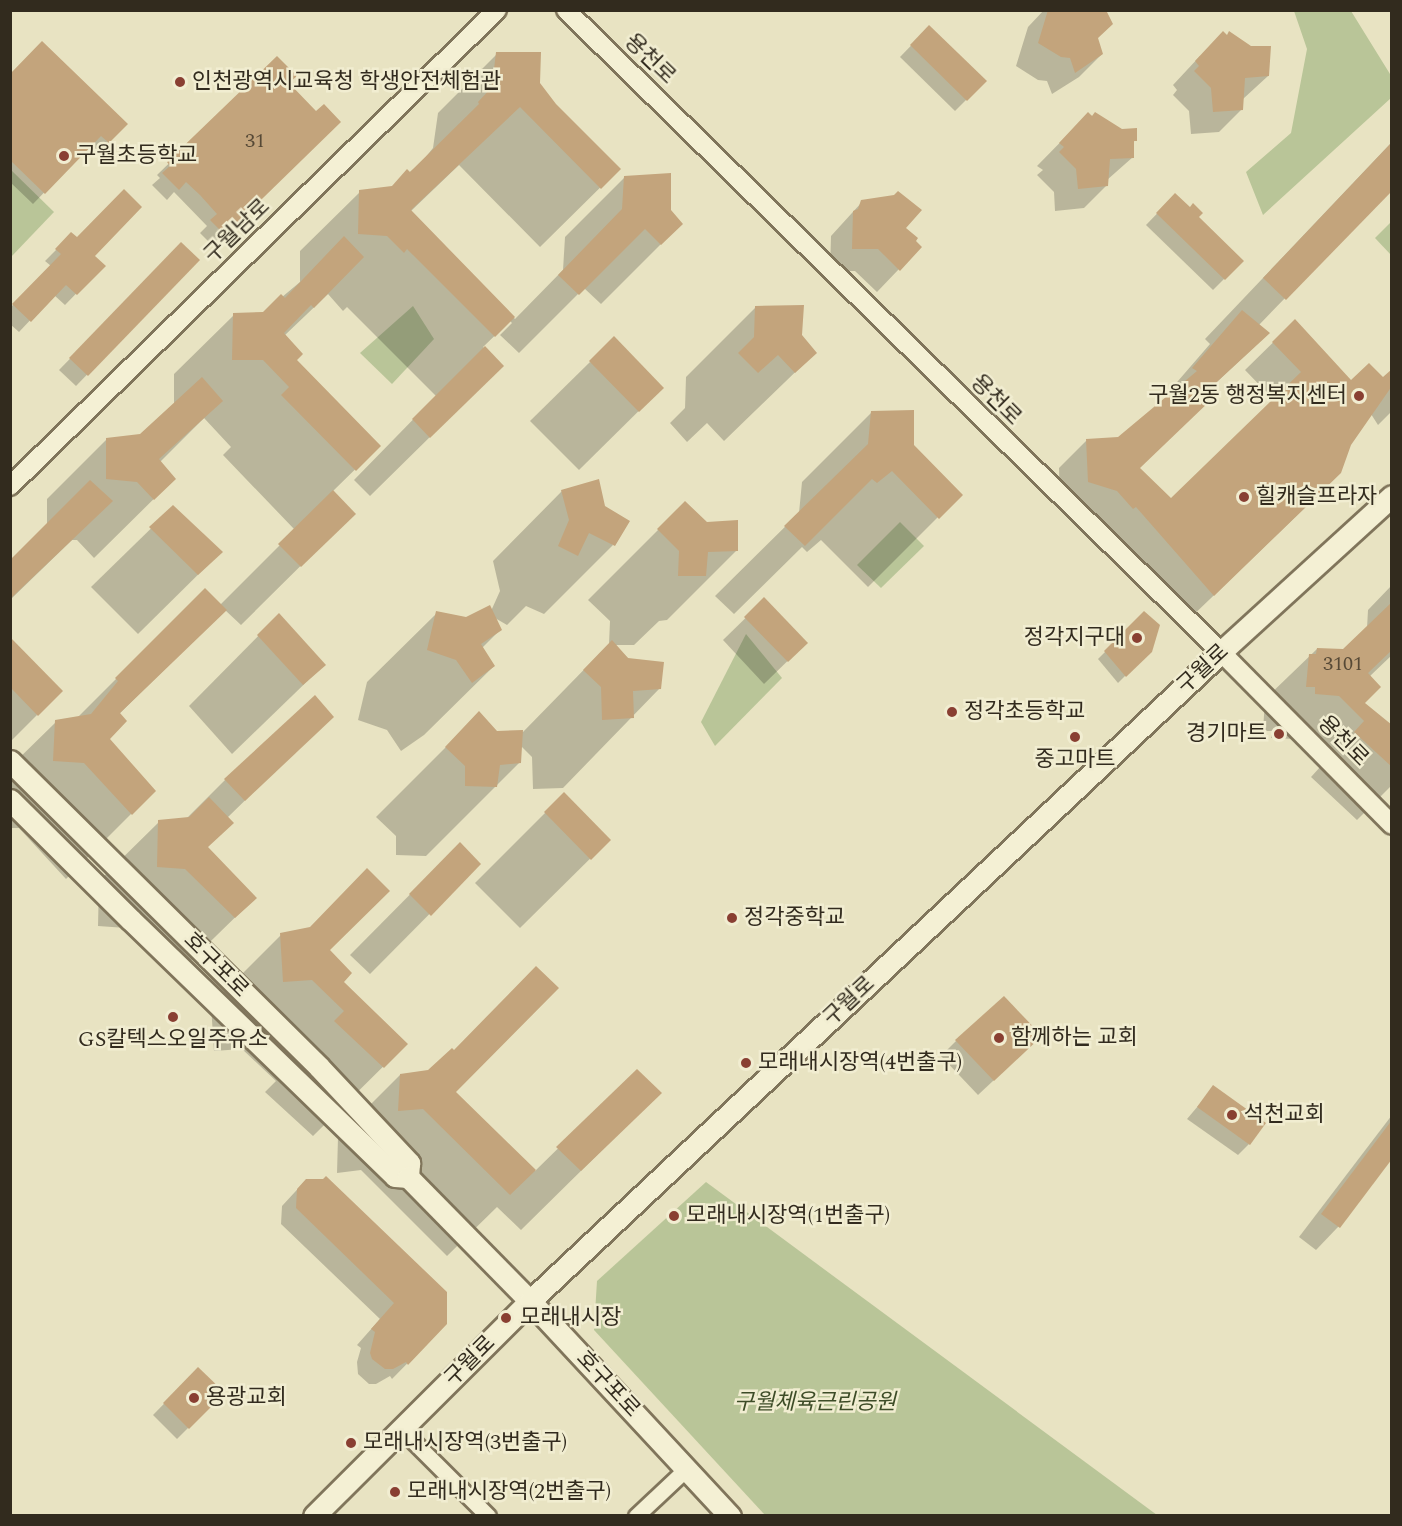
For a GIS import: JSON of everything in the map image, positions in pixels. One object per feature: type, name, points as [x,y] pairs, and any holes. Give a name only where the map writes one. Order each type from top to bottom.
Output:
[{"type":"main road","name":"구월로","points":[[314,1515],[530,1301],[1221,652],[1392,496]]},
{"type":"main road","name":"호구포로","points":[[10,761],[319,1067],[409,1163],[408,1177]]},
{"type":"main road","name":"호구포로","points":[[10,800],[395,1176],[408,1177],[530,1301],[730,1515]]},
{"type":"street","name":"구월남로","points":[[10,486],[497,10]]},
{"type":"street","name":"용천로","points":[[566,10],[1221,652],[1392,825]]},
{"type":"street","points":[[401,1430],[488,1515]]},
{"type":"street","points":[[636,1515],[686,1468]]},
{"type":"green space","points":[[1294,11],[1351,11],[1390,74],[1391,98],[1263,215],[1246,172],[1291,133],[1307,49]]},
{"type":"green space","points":[[10,169],[54,212],[11,257],[10,257]]},
{"type":"green space","points":[[1391,222],[1391,255],[1375,238]]},
{"type":"green space","points":[[413,306],[434,339],[392,384],[360,353]]},
{"type":"green space","points":[[900,522],[924,546],[881,588],[857,565]]},
{"type":"green space","points":[[746,634],[782,678],[715,746],[701,722]]},
{"type":"green space","name":"구월체육근린공원","points":[[706,1182],[1157,1515],[765,1515],[594,1330],[597,1281]]},
{"type":"building","points":[[1048,10],[1106,10],[1113,24],[1098,38],[1103,54],[1075,73],[1070,58],[1061,57],[1038,43]]},
{"type":"building","points":[[929,25],[987,81],[967,101],[910,45]]},
{"type":"building","points":[[1223,31],[1227,35],[1229,31],[1251,46],[1271,46],[1269,76],[1245,78],[1243,110],[1213,112],[1211,88],[1194,71],[1199,66],[1195,61]]},
{"type":"building","points":[[42,41],[128,124],[109,143],[101,136],[45,194],[10,160],[10,74]]},
{"type":"building","points":[[496,52],[541,52],[540,83],[556,104],[621,169],[601,189],[520,107],[411,210],[515,317],[495,337],[407,249],[404,253],[387,236],[358,234],[359,190],[392,186],[407,169],[410,172],[479,104],[478,102],[492,87]]},
{"type":"building","points":[[277,56],[297,76],[289,83],[316,111],[324,104],[341,122],[225,235],[210,220],[217,214],[200,195],[186,182],[179,190],[162,173],[170,166],[167,162]]},
{"type":"building","points":[[1088,112],[1092,116],[1095,112],[1122,129],[1137,128],[1137,141],[1134,141],[1134,158],[1110,159],[1108,186],[1078,189],[1076,169],[1059,152],[1064,147],[1059,143]]},
{"type":"building","points":[[1392,142],[1392,191],[1286,300],[1263,278]]},
{"type":"building","points":[[671,173],[671,210],[683,224],[661,245],[645,229],[579,295],[558,275],[622,209],[624,176]]},
{"type":"building","points":[[124,189],[142,207],[95,256],[106,266],[77,295],[66,285],[31,322],[12,304],[61,254],[55,249],[71,232],[77,237]]},
{"type":"building","points":[[898,191],[922,210],[906,228],[918,238],[916,241],[922,247],[900,271],[878,249],[852,249],[853,211],[858,209],[861,200],[894,195]]},
{"type":"building","points":[[1175,193],[1190,207],[1193,203],[1203,213],[1199,217],[1244,261],[1225,280],[1156,213]]},
{"type":"building","points":[[344,236],[364,257],[314,308],[311,305],[284,333],[303,354],[297,360],[381,446],[356,471],[281,395],[289,387],[263,360],[232,360],[233,313],[263,312],[281,294],[285,298]]},
{"type":"building","points":[[181,242],[200,260],[88,376],[69,358]]},
{"type":"building","points":[[804,305],[802,335],[817,353],[795,373],[778,355],[758,373],[738,353],[754,337],[755,306]]},
{"type":"building","points":[[1242,310],[1270,333],[1206,392],[1212,399],[1140,468],[1171,498],[1301,372],[1272,342],[1295,319],[1351,380],[1369,363],[1383,377],[1392,369],[1392,386],[1351,445],[1341,473],[1214,596],[1136,507],[1133,509],[1117,491],[1088,482],[1086,439],[1118,437],[1197,371],[1192,368]]},
{"type":"building","points":[[614,336],[664,388],[639,412],[589,361]]},
{"type":"building","points":[[485,346],[504,366],[430,438],[412,419]]},
{"type":"building","points":[[202,377],[223,401],[159,459],[176,479],[154,500],[137,482],[106,479],[106,438],[140,434]]},
{"type":"building","points":[[914,410],[914,445],[963,495],[939,519],[892,471],[877,483],[872,479],[805,546],[784,526],[868,444],[871,411]]},
{"type":"building","points":[[599,479],[605,506],[630,521],[615,546],[589,533],[578,556],[558,546],[569,520],[561,490]]},
{"type":"building","points":[[90,480],[113,501],[10,599],[10,560]]},
{"type":"building","points":[[333,490],[356,514],[301,567],[278,544]]},
{"type":"building","points":[[685,501],[707,522],[738,520],[738,551],[708,552],[706,576],[678,576],[679,551],[657,529]]},
{"type":"building","points":[[173,505],[223,552],[198,575],[149,527]]},
{"type":"building","points":[[205,588],[227,610],[120,713],[127,721],[110,739],[156,791],[132,815],[84,763],[53,761],[55,720],[91,714],[118,681],[115,678]]},
{"type":"building","points":[[764,597],[808,643],[788,662],[744,617]]},
{"type":"building","points":[[1392,602],[1392,650],[1368,673],[1381,687],[1365,703],[1392,725],[1392,767],[1354,732],[1364,721],[1339,696],[1315,694],[1315,687],[1306,687],[1309,654],[1316,654],[1317,648],[1343,649]]},
{"type":"building","points":[[490,605],[502,630],[481,644],[495,666],[472,683],[456,660],[427,650],[436,611],[466,617]]},
{"type":"building","name":"정각지구대","points":[[1144,611],[1160,625],[1152,652],[1126,677],[1104,651]]},
{"type":"building","points":[[279,613],[326,665],[303,685],[257,635]]},
{"type":"building","points":[[10,637],[63,691],[38,716],[10,687]]},
{"type":"building","points":[[612,640],[628,658],[664,662],[661,689],[633,691],[634,718],[602,720],[601,687],[583,670]]},
{"type":"building","points":[[315,695],[334,717],[245,801],[224,779]]},
{"type":"building","points":[[479,711],[497,731],[523,730],[521,763],[500,765],[497,787],[465,786],[465,766],[445,747]]},
{"type":"building","points":[[564,792],[611,840],[591,860],[544,812]]},
{"type":"building","points":[[209,797],[234,823],[208,847],[257,898],[235,918],[185,869],[157,867],[158,820],[189,817]]},
{"type":"building","points":[[460,842],[481,864],[431,916],[409,894]]},
{"type":"building","points":[[367,868],[390,891],[330,950],[352,973],[344,982],[408,1044],[384,1068],[334,1021],[344,1011],[312,980],[283,982],[280,933],[310,927]]},
{"type":"building","points":[[536,966],[559,988],[456,1092],[536,1170],[510,1195],[423,1109],[398,1111],[400,1074],[428,1070],[452,1048],[454,1050]]},
{"type":"building","name":"함께하는 교회","points":[[1004,996],[1042,1036],[994,1081],[955,1040]]},
{"type":"building","points":[[637,1069],[662,1093],[581,1171],[556,1147]]},
{"type":"building","name":"석천교회","points":[[1213,1085],[1266,1123],[1250,1145],[1197,1107]]},
{"type":"building","points":[[1392,1120],[1392,1159],[1340,1228],[1321,1214]]},
{"type":"building","points":[[326,1176],[447,1292],[447,1324],[408,1365],[406,1362],[393,1369],[385,1369],[372,1359],[370,1353],[375,1332],[371,1329],[394,1303],[296,1208],[297,1189],[306,1179],[323,1179]]},
{"type":"building","name":"용광교회","points":[[198,1367],[225,1393],[189,1429],[163,1403]]},
{"type":"place","name":"인천광역시교육청 학생안전체험관","points":[[180,82]]},
{"type":"place","name":"구월초등학교","points":[[64,156]]},
{"type":"place","name":"구월2동 행정복지센터","points":[[1359,396]]},
{"type":"place","name":"힐캐슬프라자","points":[[1244,497]]},
{"type":"place","name":"정각지구대","points":[[1137,638]]},
{"type":"place","name":"정각초등학교","points":[[952,712]]},
{"type":"place","name":"경기마트","points":[[1279,734]]},
{"type":"place","name":"중고마트","points":[[1075,737]]},
{"type":"place","name":"정각중학교","points":[[732,918]]},
{"type":"place","name":"GS칼텍스오일주유소","points":[[173,1017]]},
{"type":"place","name":"함께하는 교회","points":[[999,1038]]},
{"type":"place","name":"모래내시장역(4번출구)","points":[[746,1063]]},
{"type":"place","name":"석천교회","points":[[1232,1115]]},
{"type":"place","name":"모래내시장역(1번출구)","points":[[674,1216]]},
{"type":"place","name":"모래내시장","points":[[506,1318]]},
{"type":"place","name":"용광교회","points":[[194,1398]]},
{"type":"place","name":"모래내시장역(3번출구)","points":[[351,1443]]},
{"type":"place","name":"모래내시장역(2번출구)","points":[[395,1492]]}]
